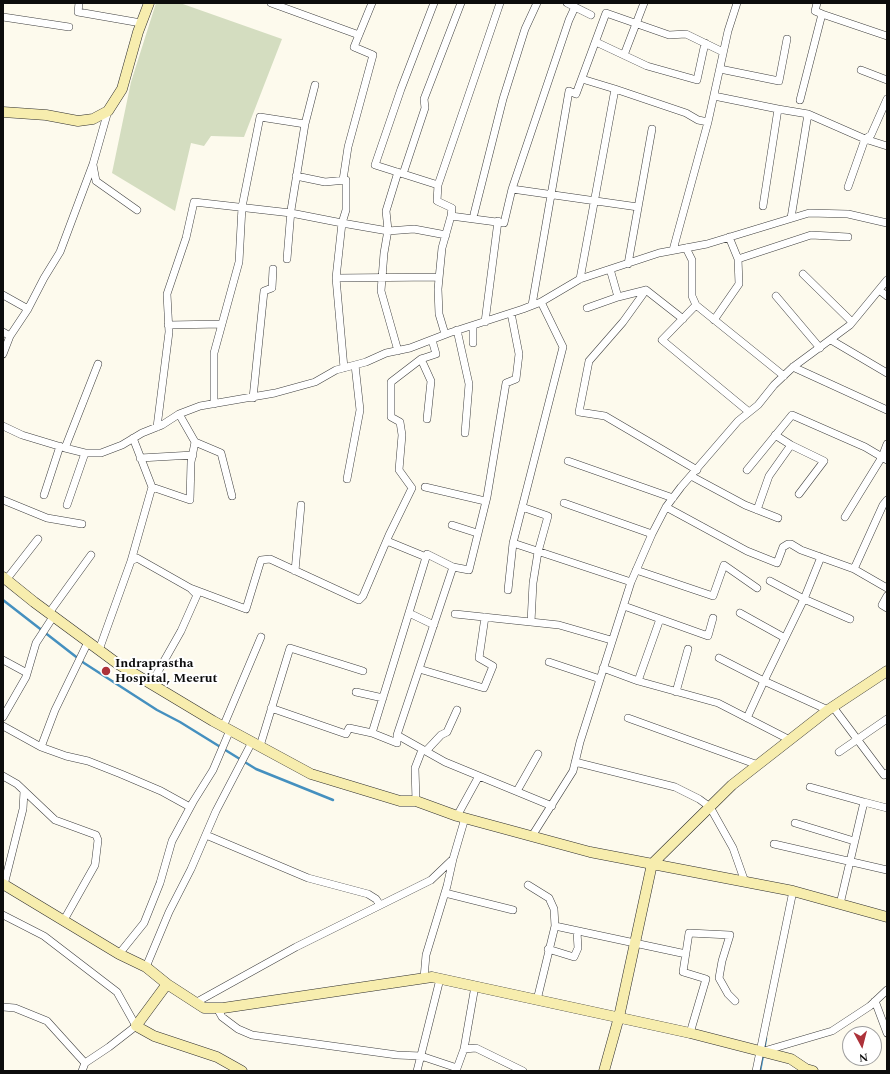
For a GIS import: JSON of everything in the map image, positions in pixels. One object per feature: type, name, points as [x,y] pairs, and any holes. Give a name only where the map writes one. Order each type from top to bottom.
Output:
[{"type":"street","points":[[79,3],[78,12],[141,23]]},
{"type":"street","points":[[3,354],[10,336],[28,309],[60,252],[93,164],[108,111],[122,89],[141,23],[149,3]]},
{"type":"street","points":[[271,3],[359,35]]},
{"type":"street","points":[[343,180],[348,147],[373,55],[354,47],[372,3]]},
{"type":"street","points":[[434,3],[401,89],[375,165],[438,185]]},
{"type":"street","points":[[398,351],[381,291],[388,231],[386,210],[425,108],[424,99],[461,3]]},
{"type":"street","points":[[444,334],[439,314],[439,278],[442,248],[452,208],[437,201],[438,185],[500,3]]},
{"type":"street","points":[[474,214],[503,99],[525,29],[537,3]]},
{"type":"street","points":[[568,3],[591,15]]},
{"type":"street","points":[[624,56],[644,3]]},
{"type":"street","points":[[673,250],[708,122],[723,52],[737,3]]},
{"type":"street","points":[[817,3],[815,11],[887,36]]},
{"type":"street","points":[[451,216],[504,223],[512,189],[569,20],[575,7]]},
{"type":"street","points":[[532,305],[569,92],[576,94],[606,13],[669,35],[686,34],[723,52]]},
{"type":"street","points":[[800,100],[822,14]]},
{"type":"street","points":[[3,17],[68,27]]},
{"type":"street","points":[[720,69],[779,81],[786,39]]},
{"type":"street","points":[[596,42],[647,66],[697,80],[705,43]]},
{"type":"street","points":[[860,70],[887,80]]},
{"type":"street","points":[[582,79],[686,113],[698,120],[708,122]]},
{"type":"street","points":[[287,259],[296,176],[305,124],[315,85]]},
{"type":"street","points":[[580,279],[615,89]]},
{"type":"street","points":[[714,96],[808,114],[865,139],[887,146]]},
{"type":"street","points":[[848,187],[865,139],[871,134],[887,99]]},
{"type":"street","points":[[763,206],[778,109]]},
{"type":"street","points":[[3,112],[46,115],[78,121],[93,119],[108,111]]},
{"type":"street","points":[[791,218],[808,114]]},
{"type":"street","points":[[214,404],[214,353],[239,262],[242,207],[260,117],[305,124]]},
{"type":"street","points":[[628,264],[652,129]]},
{"type":"street","points":[[93,164],[96,181],[136,210]]},
{"type":"street","points":[[296,176],[325,182],[343,180]]},
{"type":"street","points":[[343,180],[346,180],[346,210],[342,224],[336,278],[344,368]]},
{"type":"street","points":[[512,189],[551,196],[595,200],[638,207]]},
{"type":"street","points":[[156,427],[168,325],[167,294],[186,238],[194,202],[291,213],[342,224],[388,231],[414,229],[446,235]]},
{"type":"street","points":[[3,426],[22,435],[62,447],[85,453],[101,453],[122,445],[179,414],[200,406],[252,398],[315,382],[336,370],[355,365],[386,353],[410,348],[444,334],[473,326],[541,302],[580,279],[673,250],[729,237],[809,213],[848,214],[887,223]]},
{"type":"street","points":[[485,322],[498,221]]},
{"type":"street","points":[[738,259],[811,235],[848,237]]},
{"type":"street","points":[[714,320],[739,284],[738,259],[729,237]]},
{"type":"street","points":[[686,248],[692,260],[692,296],[696,305],[784,376]]},
{"type":"street","points":[[252,398],[264,291],[272,288],[273,269]]},
{"type":"street","points":[[610,269],[618,297]]},
{"type":"street","points":[[803,274],[852,322]]},
{"type":"street","points":[[336,278],[439,278]]},
{"type":"street","points":[[532,836],[573,771],[611,640],[624,606],[631,582],[652,534],[666,507],[738,421],[758,405],[793,367],[831,340],[852,322],[887,280]]},
{"type":"street","points":[[646,290],[683,318]]},
{"type":"street","points":[[587,308],[618,297],[646,290]]},
{"type":"street","points":[[646,290],[623,322],[588,361],[578,412],[605,416],[697,470]]},
{"type":"street","points":[[879,290],[887,296]]},
{"type":"street","points":[[3,295],[28,309]]},
{"type":"street","points":[[776,296],[820,348]]},
{"type":"street","points":[[508,590],[513,543],[563,347],[541,302]]},
{"type":"street","points":[[696,305],[662,340],[748,412]]},
{"type":"street","points":[[372,733],[427,554],[453,567],[469,570],[498,438],[506,383],[516,379],[519,354],[511,313]]},
{"type":"street","points":[[168,325],[222,324]]},
{"type":"street","points":[[473,326],[473,343]]},
{"type":"street","points":[[458,330],[469,384],[465,432]]},
{"type":"street","points":[[3,332],[10,336]]},
{"type":"street","points":[[131,561],[137,558],[190,588],[246,609],[260,560],[270,559],[360,600],[412,488],[399,470],[402,435],[400,422],[391,417],[391,382],[421,359],[436,354],[432,340]]},
{"type":"street","points":[[831,340],[887,373]]},
{"type":"street","points":[[421,359],[430,382],[427,419]]},
{"type":"street","points":[[44,495],[62,447],[98,364]]},
{"type":"street","points":[[347,480],[360,410],[355,365]]},
{"type":"street","points":[[793,367],[887,410]]},
{"type":"street","points":[[179,414],[195,442],[221,453],[232,496]]},
{"type":"street","points":[[747,470],[792,415],[865,447],[884,459]]},
{"type":"street","points":[[776,435],[824,461],[799,494]]},
{"type":"street","points":[[99,650],[131,561],[152,487],[133,438]]},
{"type":"street","points":[[152,487],[190,500],[195,442]]},
{"type":"street","points":[[845,517],[884,459],[887,444]]},
{"type":"street","points":[[757,510],[769,476],[792,445]]},
{"type":"street","points":[[67,505],[85,453]]},
{"type":"street","points":[[140,458],[193,455]]},
{"type":"street","points":[[568,461],[672,498]]},
{"type":"street","points":[[691,476],[757,510],[778,518]]},
{"type":"street","points":[[425,487],[485,501]]},
{"type":"street","points":[[3,500],[48,518],[82,524]]},
{"type":"street","points":[[854,569],[883,505],[887,500]]},
{"type":"street","points":[[564,503],[652,534]]},
{"type":"street","points":[[295,571],[301,505]]},
{"type":"street","points":[[522,507],[548,516],[538,552],[533,583],[531,622]]},
{"type":"street","points":[[666,507],[747,551],[777,563],[783,547],[788,544],[854,569],[887,588]]},
{"type":"street","points":[[452,525],[477,533]]},
{"type":"street","points":[[38,539],[5,578],[51,615],[99,650],[152,684],[227,728],[311,774],[400,801],[416,801],[461,817],[590,852],[793,891],[887,917]]},
{"type":"street","points":[[387,541],[426,557]]},
{"type":"street","points":[[513,543],[631,582]]},
{"type":"street","points":[[3,717],[27,673],[36,643],[51,615],[91,555]]},
{"type":"street","points":[[747,718],[804,599],[821,557]]},
{"type":"street","points":[[636,570],[713,596],[724,565],[757,588]]},
{"type":"street","points":[[271,708],[346,734],[349,728],[372,733],[397,743],[397,735],[453,567]]},
{"type":"street","points":[[770,581],[804,599],[850,619]]},
{"type":"street","points":[[152,684],[182,631],[197,595],[190,588]]},
{"type":"street","points":[[887,596],[882,605],[887,608]]},
{"type":"street","points":[[624,606],[708,636],[713,618]]},
{"type":"street","points":[[740,612],[785,638]]},
{"type":"street","points":[[409,613],[434,625]]},
{"type":"street","points":[[455,614],[559,625],[611,640]]},
{"type":"street","points":[[419,669],[484,688],[492,666],[479,658],[485,618]]},
{"type":"street","points":[[638,681],[660,619]]},
{"type":"street","points":[[119,954],[144,922],[160,883],[172,841],[212,770],[261,637]]},
{"type":"street","points":[[41,747],[55,710],[88,642]]},
{"type":"street","points":[[146,967],[169,912],[192,869],[216,811],[256,744],[271,708],[290,648],[363,671]]},
{"type":"street","points":[[676,692],[688,649]]},
{"type":"street","points":[[719,658],[764,681],[830,708],[857,739],[884,775],[887,773]]},
{"type":"street","points":[[3,660],[27,673]]},
{"type":"street","points":[[549,662],[600,679]]},
{"type":"street","points":[[603,668],[638,681],[718,703],[790,740]]},
{"type":"street","points":[[604,1071],[619,1017],[652,864],[732,785],[830,708],[887,671]]},
{"type":"street","points":[[356,692],[383,698]]},
{"type":"street","points":[[416,801],[415,768],[424,751],[441,735],[447,732],[457,710]]},
{"type":"street","points":[[628,718],[758,765]]},
{"type":"street","points":[[839,752],[887,719]]},
{"type":"street","points":[[3,726],[41,747],[66,756],[88,761],[121,774],[161,791],[190,807]]},
{"type":"street","points":[[397,735],[444,762],[552,806]]},
{"type":"street","points":[[517,791],[538,754]]},
{"type":"street","points":[[575,762],[674,787],[699,799],[710,807],[734,848],[745,882]]},
{"type":"street","points":[[3,776],[17,784],[44,808],[54,820],[96,835],[98,840],[95,866],[64,920]]},
{"type":"street","points":[[424,978],[426,955],[445,893],[461,817],[479,776]]},
{"type":"street","points":[[810,787],[887,808]]},
{"type":"street","points":[[24,791],[23,809],[4,885],[119,954],[146,967],[166,984],[204,1008],[217,1008],[432,977],[690,1033],[791,1059],[810,1071]]},
{"type":"street","points":[[840,904],[864,802]]},
{"type":"street","points":[[795,823],[854,841]]},
{"type":"street","points":[[206,835],[308,878],[368,894],[376,899],[380,905]]},
{"type":"street","points":[[774,844],[849,863],[887,870]]},
{"type":"street","points":[[195,1003],[296,947],[431,880],[453,859]]},
{"type":"street","points":[[528,886],[549,898],[554,910],[555,926],[548,949],[537,1000]]},
{"type":"street","points":[[756,1071],[762,1052],[793,891]]},
{"type":"street","points":[[445,893],[513,910]]},
{"type":"street","points":[[3,915],[44,936],[117,992],[136,1026],[154,1036],[217,1057],[242,1071]]},
{"type":"street","points":[[555,926],[577,932],[634,942],[686,954]]},
{"type":"street","points":[[548,949],[574,957],[578,948],[577,932]]},
{"type":"street","points":[[719,978],[706,979],[683,972],[689,933],[730,935],[719,978],[728,994],[735,1001]]},
{"type":"street","points":[[417,1071],[440,979]]},
{"type":"street","points":[[690,1033],[706,979]]},
{"type":"street","points":[[82,1071],[85,1062],[109,1047],[136,1026],[166,984]]},
{"type":"street","points":[[217,1008],[222,1017],[238,1029],[252,1035],[397,1055],[421,1056],[456,1070],[464,1049],[475,986]]},
{"type":"street","points":[[762,1052],[832,1031],[875,1001],[887,990]]},
{"type":"street","points":[[875,1001],[887,1032]]},
{"type":"street","points":[[3,1007],[15,1008],[46,1021],[85,1062]]},
{"type":"street","points":[[464,1049],[476,1048],[524,1071]]},
{"type":"green space","points":[[156,3],[180,3],[282,39],[244,137],[211,136],[204,146],[191,143],[175,211],[112,173],[131,82]]},
{"type":"waterway","points":[[3,600],[84,663],[157,710],[180,722],[256,769],[333,800]]},
{"type":"waterway","points":[[764,1050],[766,1038]]},
{"type":"waterway","points":[[760,1071],[763,1055]]},
{"type":"place","name":"Indraprastha Hospital, Meerut","points":[[106,671]]}]
